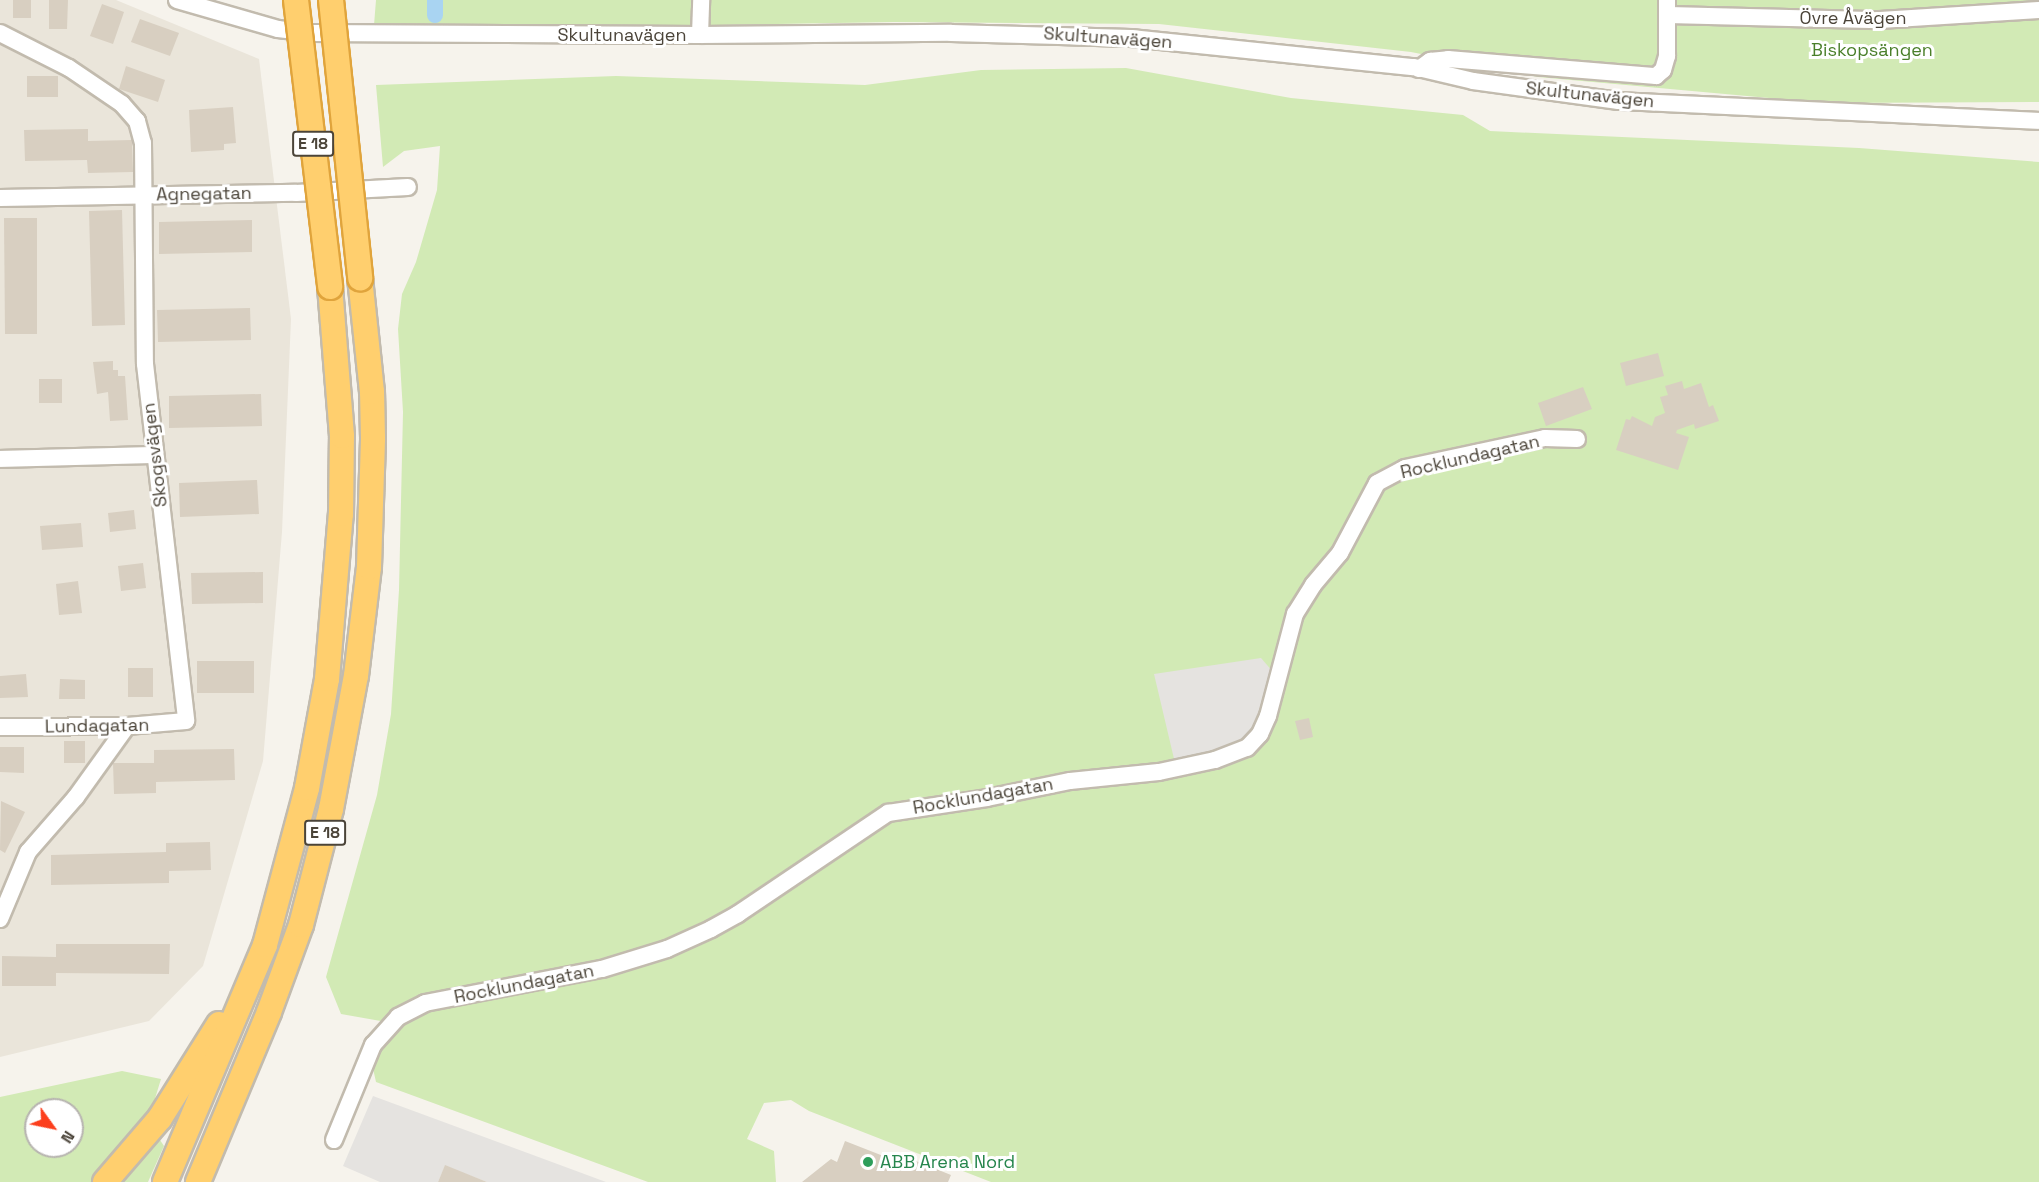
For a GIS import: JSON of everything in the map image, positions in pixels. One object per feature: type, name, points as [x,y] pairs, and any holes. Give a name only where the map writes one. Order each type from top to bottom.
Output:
[{"type":"highway","name":"E 18","points":[[165,1182],[195,1113],[209,1059],[265,945],[307,789],[327,679],[340,535],[342,459],[330,287],[296,0]]},
{"type":"highway","name":"E 18","points":[[212,1182],[228,1127],[301,925],[332,809],[360,648],[369,567],[372,392],[331,0]]},
{"type":"highway","name":"E 18","points":[[105,1182],[143,1141],[171,1102],[209,1059]]},
{"type":"highway","name":"E 18","points":[[198,1182],[228,1127]]},
{"type":"street","name":"Skultunavägen","points":[[177,0],[278,28],[312,33],[1069,34],[1131,38],[1419,69],[1473,81],[1619,100],[2039,121]]},
{"type":"street","points":[[700,35],[701,0]]},
{"type":"street","points":[[1419,69],[1430,61],[1448,59],[1656,76],[1663,70],[1668,56],[1667,8]]},
{"type":"street","name":"Övre Åvägen","points":[[1667,8],[1880,20],[2039,10]]},
{"type":"street","name":"Skogsvägen","points":[[0,33],[69,69],[122,104],[137,121],[143,143],[145,364],[186,714]]},
{"type":"street","name":"Agnegatan","points":[[0,198],[408,188]]},
{"type":"street","name":"Rocklundagatan","points":[[334,1140],[373,1045],[398,1017],[425,1003],[602,969],[667,949],[711,930],[738,914],[888,813],[987,798],[1070,781],[1159,772],[1236,754],[1247,748],[1260,734],[1268,716],[1295,614],[1313,585],[1340,553],[1377,483],[1405,468],[1545,438],[1578,439]]},
{"type":"street","points":[[0,459],[154,455]]},
{"type":"street","name":"Lundagatan","points":[[0,727],[127,726],[186,721],[186,714]]},
{"type":"street","points":[[0,919],[28,852],[75,797],[127,726]]},
{"type":"shaded area","points":[[0,0],[116,0],[259,59],[291,319],[282,532],[263,761],[203,966],[149,1021],[0,1057]]},
{"type":"shaded area","points":[[1261,658],[1279,679],[1257,732],[1232,753],[1175,763],[1154,674]]},
{"type":"shaded area","points":[[373,1096],[606,1182],[487,1182],[445,1166],[438,1182],[380,1182],[343,1166]]},
{"type":"green space","name":"Biskopsängen","points":[[376,0],[2039,0],[2039,102],[1823,103],[1538,77],[1411,52],[1159,24],[894,22],[660,26],[374,25]]},
{"type":"green space","points":[[1126,68],[1291,98],[1463,115],[1490,131],[1859,148],[2039,162],[2039,1182],[991,1182],[809,1111],[791,1100],[764,1103],[747,1139],[774,1151],[776,1182],[648,1182],[376,1082],[370,1055],[392,1023],[341,1014],[326,977],[377,795],[391,714],[399,590],[403,412],[398,329],[402,294],[416,262],[437,190],[440,146],[404,151],[383,167],[376,85],[616,76],[865,85],[981,70]]},
{"type":"green space","points":[[122,1071],[161,1079],[149,1118],[98,1178],[92,1182],[0,1182],[0,1097]]},
{"type":"green space","points":[[160,1140],[164,1146],[148,1182],[119,1182]]},
{"type":"building","points":[[13,0],[31,0],[31,18],[13,18]]},
{"type":"building","points":[[49,0],[68,0],[67,29],[49,29]]},
{"type":"building","points":[[102,4],[124,12],[113,44],[90,36]]},
{"type":"building","points":[[140,19],[179,33],[170,56],[131,42]]},
{"type":"building","points":[[126,66],[165,80],[158,102],[119,89]]},
{"type":"building","points":[[27,76],[58,76],[58,97],[27,97]]},
{"type":"building","points":[[233,107],[236,143],[224,144],[224,150],[191,152],[189,110]]},
{"type":"building","points":[[88,129],[88,141],[132,140],[133,172],[88,173],[87,160],[25,161],[24,130]]},
{"type":"building","points":[[122,210],[125,325],[92,326],[89,211]]},
{"type":"building","points":[[4,218],[37,218],[37,334],[5,334]]},
{"type":"building","points":[[252,220],[252,252],[159,254],[159,222]]},
{"type":"building","points":[[250,308],[251,340],[158,342],[157,310]]},
{"type":"building","points":[[1658,353],[1664,376],[1626,386],[1620,363]]},
{"type":"building","points":[[113,361],[113,370],[118,370],[118,376],[125,376],[128,420],[110,421],[108,392],[97,394],[93,362]]},
{"type":"building","points":[[39,379],[62,379],[62,403],[39,403]]},
{"type":"building","points":[[1682,381],[1684,389],[1701,383],[1709,407],[1713,405],[1719,421],[1695,429],[1694,424],[1677,430],[1676,433],[1689,437],[1678,470],[1616,450],[1626,419],[1630,420],[1632,416],[1652,426],[1655,417],[1665,413],[1660,397],[1668,395],[1665,386]]},
{"type":"building","points":[[1583,387],[1592,409],[1546,426],[1538,403]]},
{"type":"building","points":[[261,394],[262,426],[169,428],[169,396]]},
{"type":"building","points":[[257,480],[259,514],[180,517],[179,483]]},
{"type":"building","points":[[134,510],[136,529],[110,532],[108,513]]},
{"type":"building","points":[[81,523],[83,547],[42,550],[40,526]]},
{"type":"building","points":[[143,563],[146,588],[121,591],[118,566]]},
{"type":"building","points":[[263,572],[263,603],[192,604],[191,573]]},
{"type":"building","points":[[78,581],[82,613],[59,615],[56,584]]},
{"type":"building","points":[[197,661],[254,661],[254,693],[197,693]]},
{"type":"building","points":[[128,668],[153,668],[153,697],[128,697]]},
{"type":"building","points":[[26,674],[28,697],[0,698],[0,676]]},
{"type":"building","points":[[60,679],[85,680],[85,699],[59,699]]},
{"type":"building","points":[[1309,718],[1313,737],[1300,740],[1295,721]]},
{"type":"building","points":[[64,741],[85,741],[85,763],[64,763]]},
{"type":"building","points":[[0,747],[24,747],[24,773],[0,772]]},
{"type":"building","points":[[234,749],[235,780],[156,782],[156,793],[114,794],[113,763],[154,763],[154,750]]},
{"type":"building","points":[[1,801],[25,812],[5,853],[0,850]]},
{"type":"building","points":[[210,842],[211,870],[169,871],[169,883],[51,885],[51,855],[166,852],[166,843]]},
{"type":"building","points":[[56,944],[170,944],[169,974],[56,973],[56,986],[2,986],[2,956],[56,957]]},
{"type":"building","name":"ABB Arena Nord","points":[[845,1141],[914,1168],[916,1161],[951,1175],[948,1182],[802,1182],[831,1159],[837,1162]]},
{"type":"building","points":[[445,1165],[487,1182],[438,1182]]},
{"type":"waterway","points":[[435,0],[435,15]]},
{"type":"place","name":"ABB Arena Nord","points":[[868,1162]]}]
